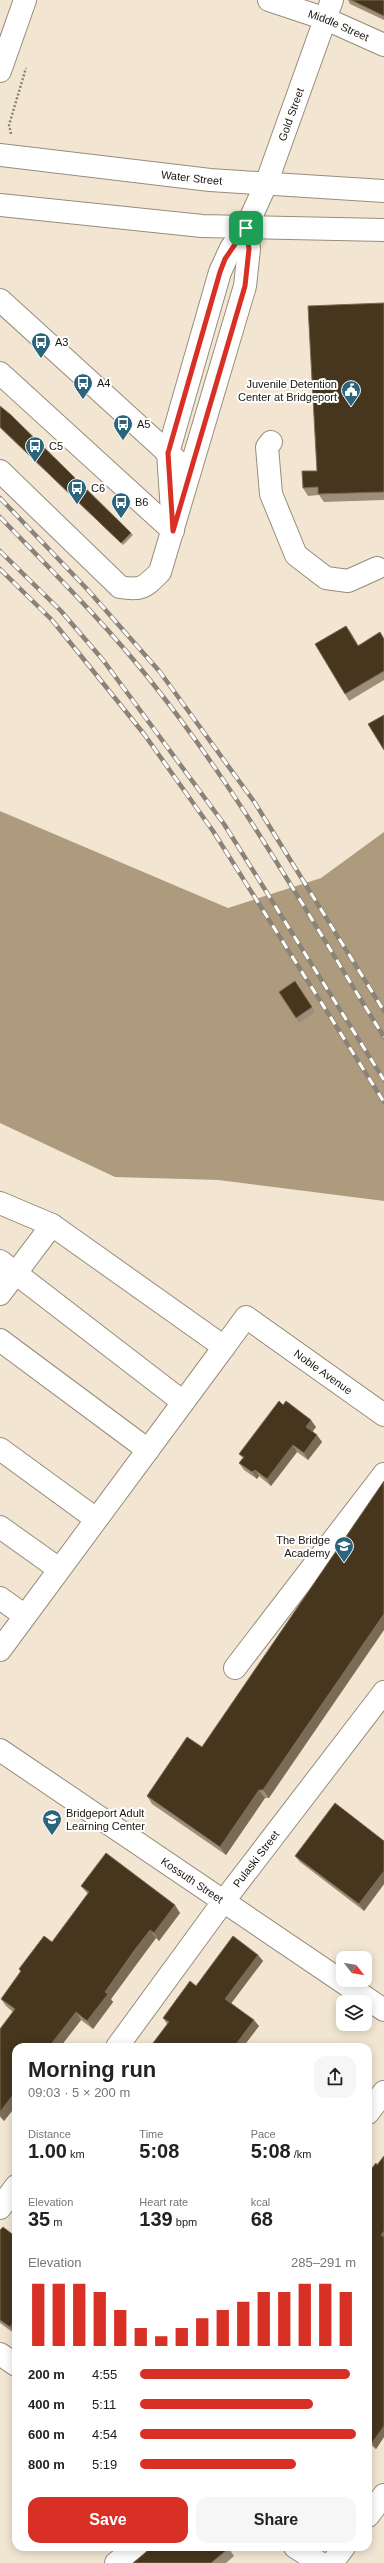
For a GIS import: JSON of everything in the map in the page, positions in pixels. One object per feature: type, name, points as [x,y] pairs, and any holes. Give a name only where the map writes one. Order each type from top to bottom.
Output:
[{"type":"street","points":[[0,71],[25,0]]},
{"type":"street","name":"Middle Street","points":[[269,0],[329,9],[384,45]]},
{"type":"street","name":"Gold Street","points":[[173,531],[168,453],[220,272],[228,253],[246,228],[266,184],[329,9]]},
{"type":"street","name":"Water Street","points":[[0,155],[266,184],[384,191]]},
{"type":"street","points":[[0,205],[202,226],[384,230]]},
{"type":"street","points":[[0,471],[120,587],[133,590],[144,588],[160,572],[245,286],[249,249],[246,228]]},
{"type":"street","points":[[0,300],[189,472]]},
{"type":"street","points":[[0,373],[173,531]]},
{"type":"street","points":[[270,442],[267,447],[271,494],[296,555],[326,578],[348,581],[382,567]]},
{"type":"street","points":[[0,1203],[52,1225],[224,1347],[0,1650]]},
{"type":"street","points":[[0,1294],[8,1267],[52,1225]]},
{"type":"street","points":[[8,1267],[183,1402]]},
{"type":"street","name":"Noble Avenue","points":[[224,1347],[246,1317],[384,1416]]},
{"type":"street","points":[[0,1340],[148,1450]]},
{"type":"street","points":[[0,1449],[96,1519]]},
{"type":"street","points":[[235,1668],[384,1474]]},
{"type":"street","points":[[0,1527],[59,1570]]},
{"type":"street","points":[[0,1598],[25,1616]]},
{"type":"street","name":"Pulaski Street","points":[[120,2043],[222,1902],[384,1692]]},
{"type":"street","name":"Kossuth Street","points":[[0,1750],[222,1902],[384,2010]]},
{"type":"street","points":[[372,2108],[384,2092]]},
{"type":"street","points":[[0,2208],[12,2192]]},
{"type":"street","points":[[0,2354],[12,2362]]},
{"type":"street","points":[[372,2511],[384,2495]]},
{"type":"street","points":[[116,2563],[131,2551]]},
{"type":"street","points":[[301,2551],[320,2563]]},
{"type":"street","points":[[332,2563],[341,2551]]},
{"type":"shaded area","points":[[0,811],[228,908],[321,878],[384,832],[384,1201],[218,1180],[115,1177],[0,1123]]},
{"type":"building","points":[[351,0],[384,0],[384,16]]},
{"type":"building","name":"Juvenile Detention Center at Bridgeport","points":[[384,303],[384,492],[318,494],[318,487],[303,488],[302,471],[317,471],[308,306]]},
{"type":"building","points":[[0,406],[131,533],[121,543],[0,427]]},
{"type":"building","points":[[346,626],[358,646],[380,632],[384,639],[384,671],[345,694],[315,644]]},
{"type":"building","points":[[384,715],[384,750],[368,724]]},
{"type":"building","points":[[295,981],[312,1007],[296,1018],[279,992]]},
{"type":"building","points":[[279,1401],[283,1405],[286,1401],[311,1420],[306,1427],[317,1435],[304,1453],[293,1445],[267,1479],[255,1470],[252,1472],[239,1463],[244,1457],[239,1454]]},
{"type":"building","points":[[384,1481],[384,1614],[263,1790],[259,1790],[220,1847],[147,1796],[187,1737],[202,1747]]},
{"type":"building","points":[[335,1803],[384,1841],[384,1871],[359,1904],[295,1856]]},
{"type":"building","points":[[106,1853],[175,1905],[154,1933],[150,1930],[134,1951],[105,1992],[108,1994],[87,2021],[76,2012],[52,2043],[12,2043],[12,2096],[0,2112],[0,2029],[15,2009],[1,1999],[21,1971],[19,1969],[44,1936],[52,1942],[89,1892],[81,1886]]},
{"type":"building","points":[[233,1936],[258,1955],[225,1999],[254,2020],[237,2043],[153,2043],[169,2022],[163,2018],[190,1981],[196,1986]]},
{"type":"building","points":[[384,2156],[384,2231],[381,2235],[384,2237],[384,2426],[372,2443],[372,2168],[376,2163],[377,2165]]},
{"type":"building","points":[[3,2227],[12,2234],[12,2324],[10,2327],[0,2320],[0,2230]]},
{"type":"building","points":[[147,2551],[225,2551],[211,2563],[133,2563]]},
{"type":"railway","points":[[0,498],[87,589],[160,672],[255,803],[384,1011]]},
{"type":"railway","points":[[0,517],[114,638],[183,722],[214,766],[272,855],[384,1037]]},
{"type":"railway","points":[[0,551],[61,611],[103,660],[224,824],[384,1080]]},
{"type":"railway","points":[[0,569],[52,620],[144,734],[213,831],[384,1102]]},
{"type":"place","name":"A3","points":[[41,359]]},
{"type":"place","name":"A4","points":[[83,400]]},
{"type":"place","name":"Juvenile Detention Center at Bridgeport","points":[[351,407]]},
{"type":"place","name":"A5","points":[[123,441]]},
{"type":"place","name":"C5","points":[[35,463]]},
{"type":"place","name":"C6","points":[[77,505]]},
{"type":"place","name":"B6","points":[[121,519]]},
{"type":"place","name":"The Bridge Academy","points":[[344,1563]]},
{"type":"place","name":"Bridgeport Adult Learning Center","points":[[52,1836]]},
{"type":"route","points":[[246,228],[249,249],[245,286],[189,472],[173,531],[168,453],[220,272],[225,259],[246,228]]}]
